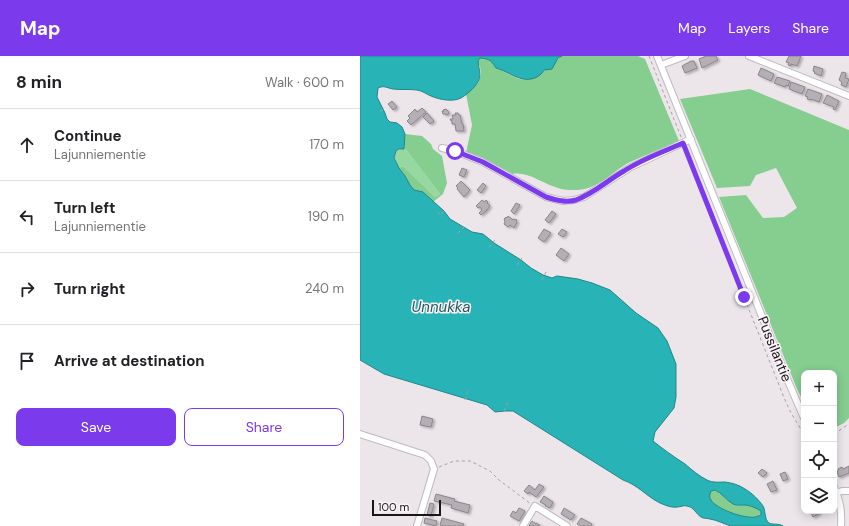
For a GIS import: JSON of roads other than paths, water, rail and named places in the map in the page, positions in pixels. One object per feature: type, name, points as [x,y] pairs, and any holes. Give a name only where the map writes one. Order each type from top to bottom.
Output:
[{"type":"street","name":"Pussilantie","points":[[658,56],[801,411]]},
{"type":"street","points":[[661,65],[685,56]]},
{"type":"street","points":[[749,56],[849,96]]},
{"type":"street","points":[[442,148],[483,162],[546,197],[563,201],[584,197],[631,166],[691,139]]},
{"type":"street","points":[[360,434],[425,455],[431,461],[434,469],[417,526]]},
{"type":"street","points":[[837,490],[849,492]]},
{"type":"street","points":[[837,496],[842,516],[841,526]]},
{"type":"street","points":[[523,526],[535,506],[567,526]]},
{"type":"water","name":"Unnukka","points":[[360,56],[562,56],[558,58],[552,69],[544,70],[535,78],[530,79],[515,76],[496,68],[490,60],[480,58],[478,63],[480,77],[478,82],[467,94],[454,100],[438,99],[417,90],[384,87],[378,88],[377,97],[387,119],[390,122],[397,123],[402,127],[405,134],[404,149],[399,149],[396,151],[394,158],[414,190],[423,192],[444,211],[450,219],[472,232],[483,234],[494,243],[543,275],[552,278],[557,276],[578,279],[610,290],[636,313],[658,328],[667,341],[676,364],[676,397],[674,408],[655,432],[653,441],[698,475],[707,480],[733,484],[748,491],[763,506],[766,519],[769,523],[783,526],[731,526],[715,520],[702,518],[689,507],[673,507],[664,505],[513,411],[495,412],[487,405],[384,374],[360,360]],"holes":[[[711,491],[717,491],[733,504],[754,507],[761,511],[761,515],[750,517],[724,510],[711,500]]]}]
